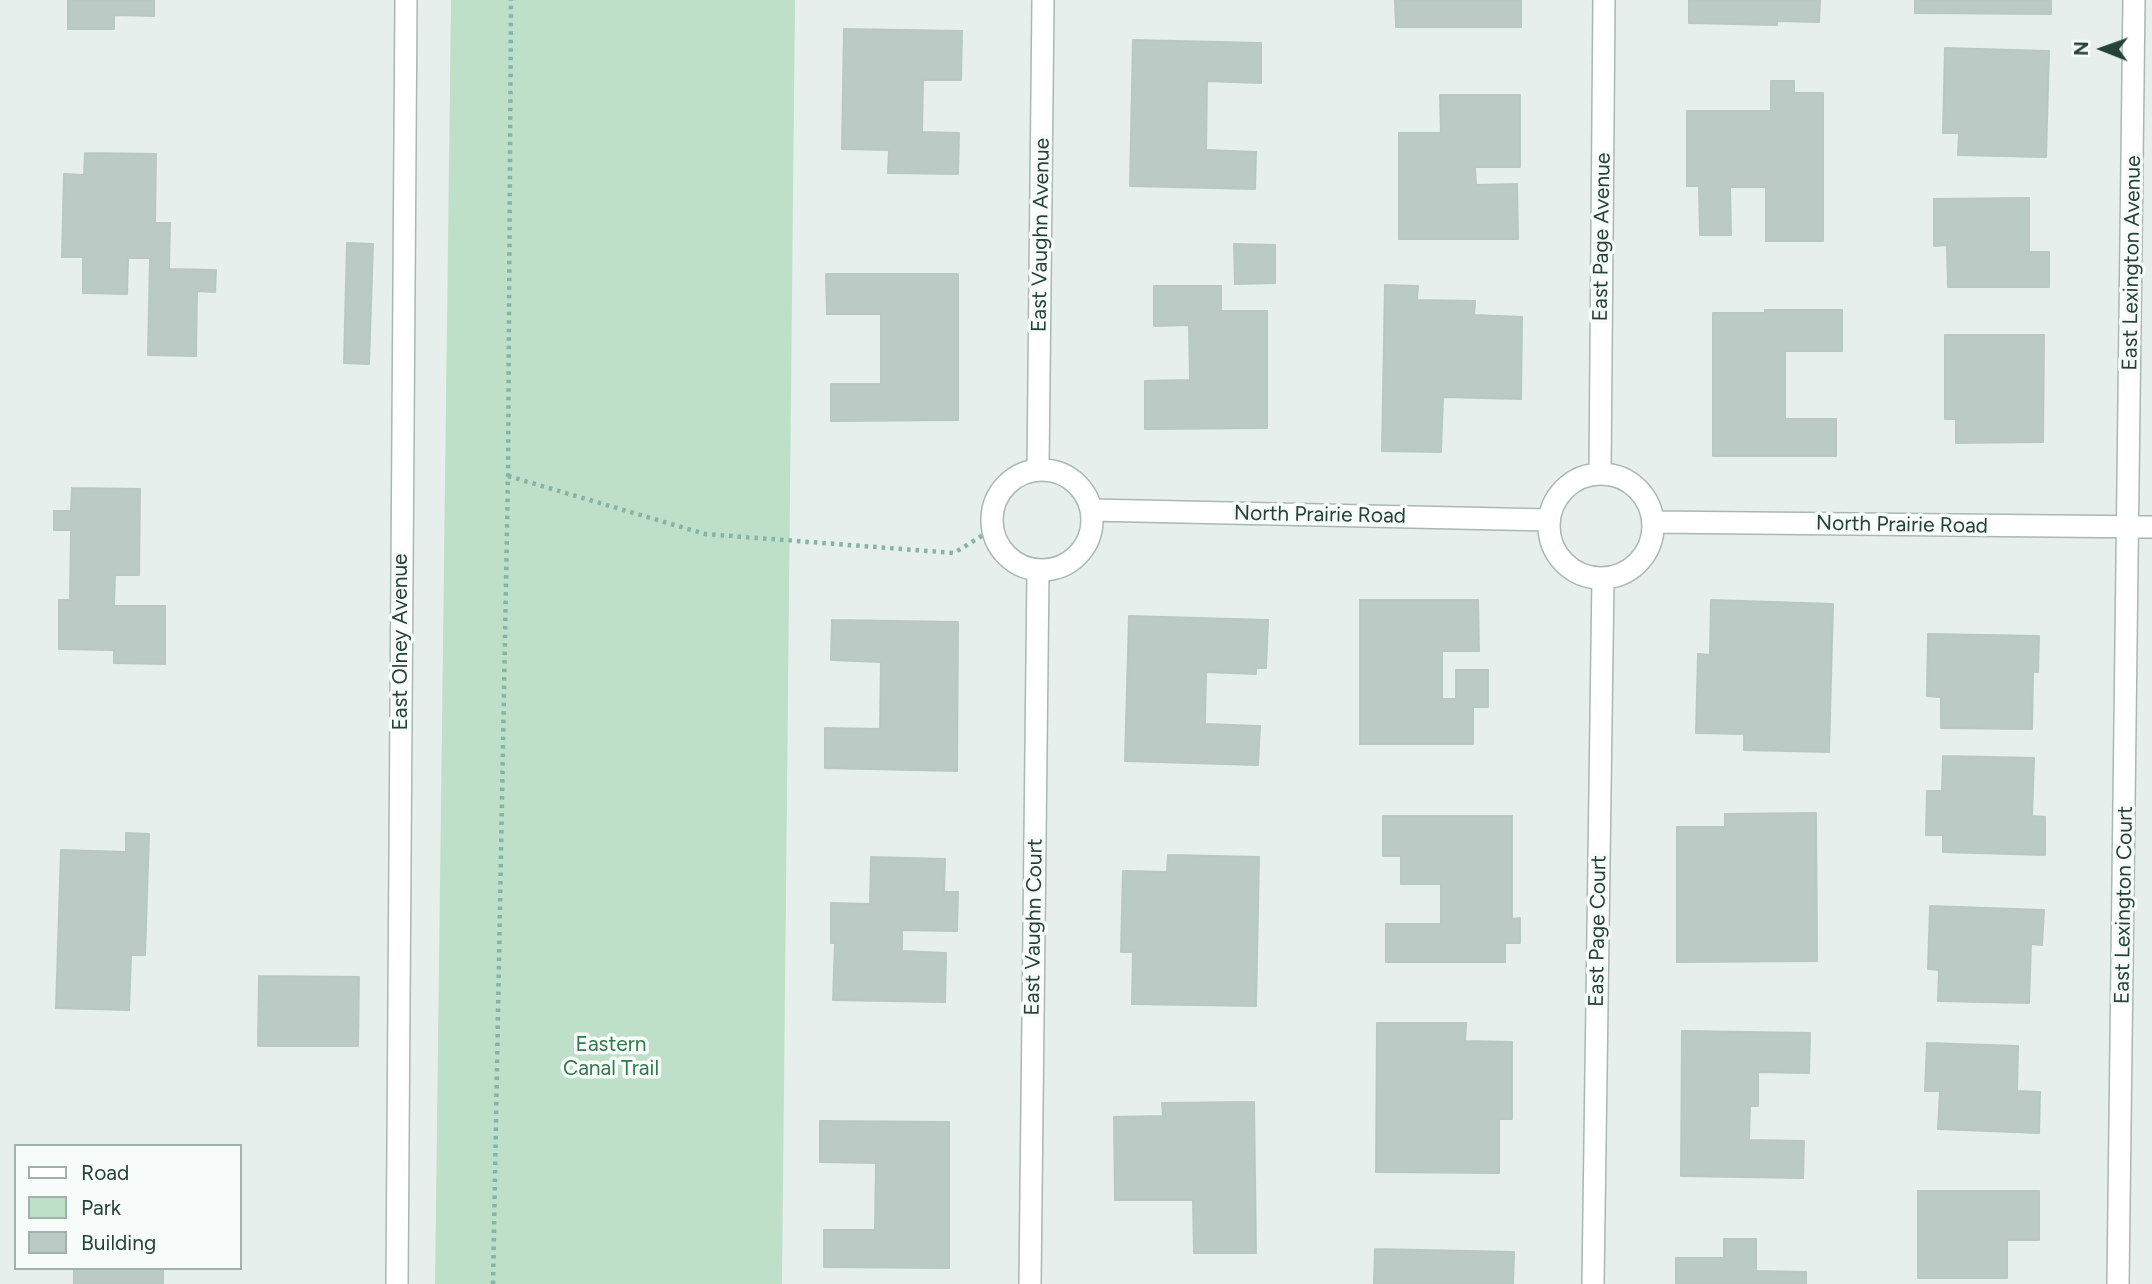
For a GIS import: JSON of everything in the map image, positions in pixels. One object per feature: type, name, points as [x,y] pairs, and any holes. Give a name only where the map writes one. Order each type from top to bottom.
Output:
[{"type":"street","name":"East Olney Avenue","points":[[397,1284],[405,0]]},
{"type":"street","name":"East Vaughn Avenue","points":[[1038,470],[1043,0]]},
{"type":"street","name":"East Page Avenue","points":[[1600,473],[1604,0]]},
{"type":"street","name":"East Lexington Avenue","points":[[2129,527],[2134,0]]},
{"type":"street","points":[[1038,470],[1062,473],[1073,480],[1088,499],[1092,510],[1093,526],[1080,554],[1053,570],[1038,571],[1022,567],[1008,558],[998,545],[993,529],[992,512],[998,496],[1008,483],[1021,474],[1038,470]]},
{"type":"street","points":[[1600,473],[1616,475],[1630,482],[1650,507],[1653,522],[1651,539],[1634,566],[1619,575],[1603,578],[1588,577],[1563,562],[1554,550],[1548,520],[1552,505],[1571,482],[1600,473]]},
{"type":"street","name":"North Prairie Road","points":[[1092,510],[1548,520]]},
{"type":"street","name":"North Prairie Road","points":[[1653,522],[2152,527]]},
{"type":"street","name":"East Lexington Court","points":[[2118,1284],[2129,527]]},
{"type":"street","name":"East Vaughn Court","points":[[1030,1284],[1038,571]]},
{"type":"street","name":"East Page Court","points":[[1592,1284],[1603,578]]},
{"type":"path","points":[[494,1284],[508,476],[511,0]]},
{"type":"path","points":[[508,476],[705,534],[954,553],[993,529]]},
{"type":"green space","name":"Eastern Canal Trail","points":[[451,0],[795,0],[782,1284],[435,1284]]},
{"type":"building","points":[[68,0],[154,0],[154,16],[114,15],[114,29],[68,29]]},
{"type":"building","points":[[1395,0],[1521,0],[1521,27],[1396,27]]},
{"type":"building","points":[[1689,0],[1820,0],[1819,22],[1777,21],[1777,25],[1689,23]]},
{"type":"building","points":[[1915,0],[2051,0],[2051,14],[1915,13]]},
{"type":"building","points":[[844,29],[962,31],[961,80],[923,80],[922,132],[959,133],[958,174],[888,173],[889,150],[842,149]]},
{"type":"building","points":[[1133,40],[1261,43],[1261,83],[1207,81],[1206,150],[1256,152],[1255,189],[1130,186]]},
{"type":"building","points":[[1945,48],[2049,51],[2046,157],[1958,155],[1959,133],[1943,133]]},
{"type":"building","points":[[1771,81],[1794,81],[1794,93],[1823,93],[1823,241],[1766,241],[1766,187],[1730,187],[1731,235],[1700,235],[1699,186],[1687,186],[1687,111],[1771,111]]},
{"type":"building","points":[[1440,95],[1520,95],[1520,167],[1475,167],[1476,185],[1517,184],[1518,239],[1399,239],[1399,133],[1441,133]]},
{"type":"building","points":[[85,153],[156,154],[155,223],[170,223],[169,269],[216,270],[215,292],[197,291],[196,356],[148,355],[150,258],[128,258],[127,294],[83,293],[83,257],[62,257],[64,174],[84,175]]},
{"type":"building","points":[[2029,198],[2029,252],[2049,252],[2049,287],[1948,287],[1947,245],[1934,246],[1934,199]]},
{"type":"building","points":[[347,243],[373,244],[369,364],[344,363]]},
{"type":"building","points":[[1234,244],[1275,245],[1275,283],[1235,284]]},
{"type":"building","points":[[826,274],[958,274],[958,420],[831,421],[831,384],[881,384],[881,314],[827,314]]},
{"type":"building","points":[[1385,285],[1418,286],[1417,300],[1475,301],[1474,315],[1522,317],[1521,399],[1443,397],[1441,452],[1382,451]]},
{"type":"building","points":[[1154,286],[1221,286],[1221,311],[1267,311],[1267,428],[1145,429],[1145,381],[1190,380],[1189,325],[1154,326]]},
{"type":"building","points":[[1765,310],[1842,310],[1842,351],[1785,351],[1785,419],[1836,419],[1836,456],[1713,456],[1713,313],[1765,313]]},
{"type":"building","points":[[1945,335],[2044,335],[2043,442],[1956,443],[1956,419],[1945,419]]},
{"type":"building","points":[[72,488],[140,489],[139,575],[115,575],[114,606],[165,606],[165,664],[114,663],[114,650],[59,649],[59,600],[70,600],[71,530],[54,530],[54,511],[71,511]]},
{"type":"building","points":[[1360,600],[1478,600],[1479,651],[1442,651],[1442,699],[1456,699],[1456,670],[1488,670],[1488,707],[1473,707],[1473,744],[1360,744]]},
{"type":"building","points":[[1711,600],[1833,604],[1829,752],[1744,750],[1744,734],[1696,733],[1698,654],[1710,655]]},
{"type":"building","points":[[1129,616],[1268,620],[1266,668],[1256,668],[1256,674],[1206,672],[1205,724],[1260,726],[1258,765],[1125,761]]},
{"type":"building","points":[[832,620],[958,622],[957,771],[825,768],[825,728],[880,729],[881,662],[831,660]]},
{"type":"building","points":[[1928,634],[2039,636],[2038,672],[2033,672],[2032,729],[1941,728],[1941,697],[1927,696]]},
{"type":"building","points":[[1943,756],[2034,758],[2032,816],[2045,817],[2045,855],[1943,852],[1943,835],[1926,835],[1927,791],[1942,791]]},
{"type":"building","points":[[1816,813],[1817,961],[1677,962],[1677,827],[1725,827],[1725,814]]},
{"type":"building","points":[[1383,816],[1512,816],[1512,919],[1520,918],[1520,943],[1505,943],[1505,962],[1386,962],[1386,924],[1441,924],[1441,884],[1401,884],[1401,856],[1383,856]]},
{"type":"building","points":[[126,833],[149,834],[145,955],[131,955],[129,1010],[56,1008],[61,850],[126,852]]},
{"type":"building","points":[[1168,855],[1259,857],[1256,1006],[1132,1004],[1133,952],[1121,952],[1123,871],[1167,872]]},
{"type":"building","points":[[871,857],[945,859],[944,892],[958,892],[957,931],[902,930],[902,951],[946,953],[945,1002],[833,1000],[835,943],[831,943],[831,903],[870,904]]},
{"type":"building","points":[[1930,906],[2044,910],[2042,945],[2031,944],[2029,1003],[1938,1001],[1939,970],[1928,969]]},
{"type":"building","points":[[259,976],[359,977],[358,1046],[258,1046]]},
{"type":"building","points":[[1377,1023],[1466,1023],[1465,1041],[1512,1042],[1512,1119],[1499,1119],[1499,1173],[1376,1172]]},
{"type":"building","points":[[1682,1031],[1810,1033],[1809,1073],[1758,1072],[1758,1106],[1750,1106],[1749,1140],[1804,1141],[1803,1178],[1681,1176]]},
{"type":"building","points":[[1927,1043],[2018,1046],[2017,1091],[2040,1092],[2039,1133],[1938,1129],[1940,1091],[1925,1091]]},
{"type":"building","points":[[1254,1102],[1256,1253],[1194,1253],[1193,1200],[1115,1200],[1114,1117],[1163,1116],[1162,1103]]},
{"type":"building","points":[[820,1121],[949,1122],[949,1268],[824,1267],[824,1230],[875,1230],[876,1163],[820,1162]]},
{"type":"building","points":[[1918,1191],[2039,1191],[2039,1240],[2007,1240],[2007,1278],[1918,1278]]},
{"type":"building","points":[[1724,1239],[1756,1239],[1756,1271],[1806,1272],[1806,1284],[1676,1284],[1676,1258],[1724,1258]]},
{"type":"building","points":[[1375,1249],[1514,1252],[1513,1284],[1374,1284]]},
{"type":"building","points":[[74,1270],[163,1270],[163,1284],[74,1284]]}]
